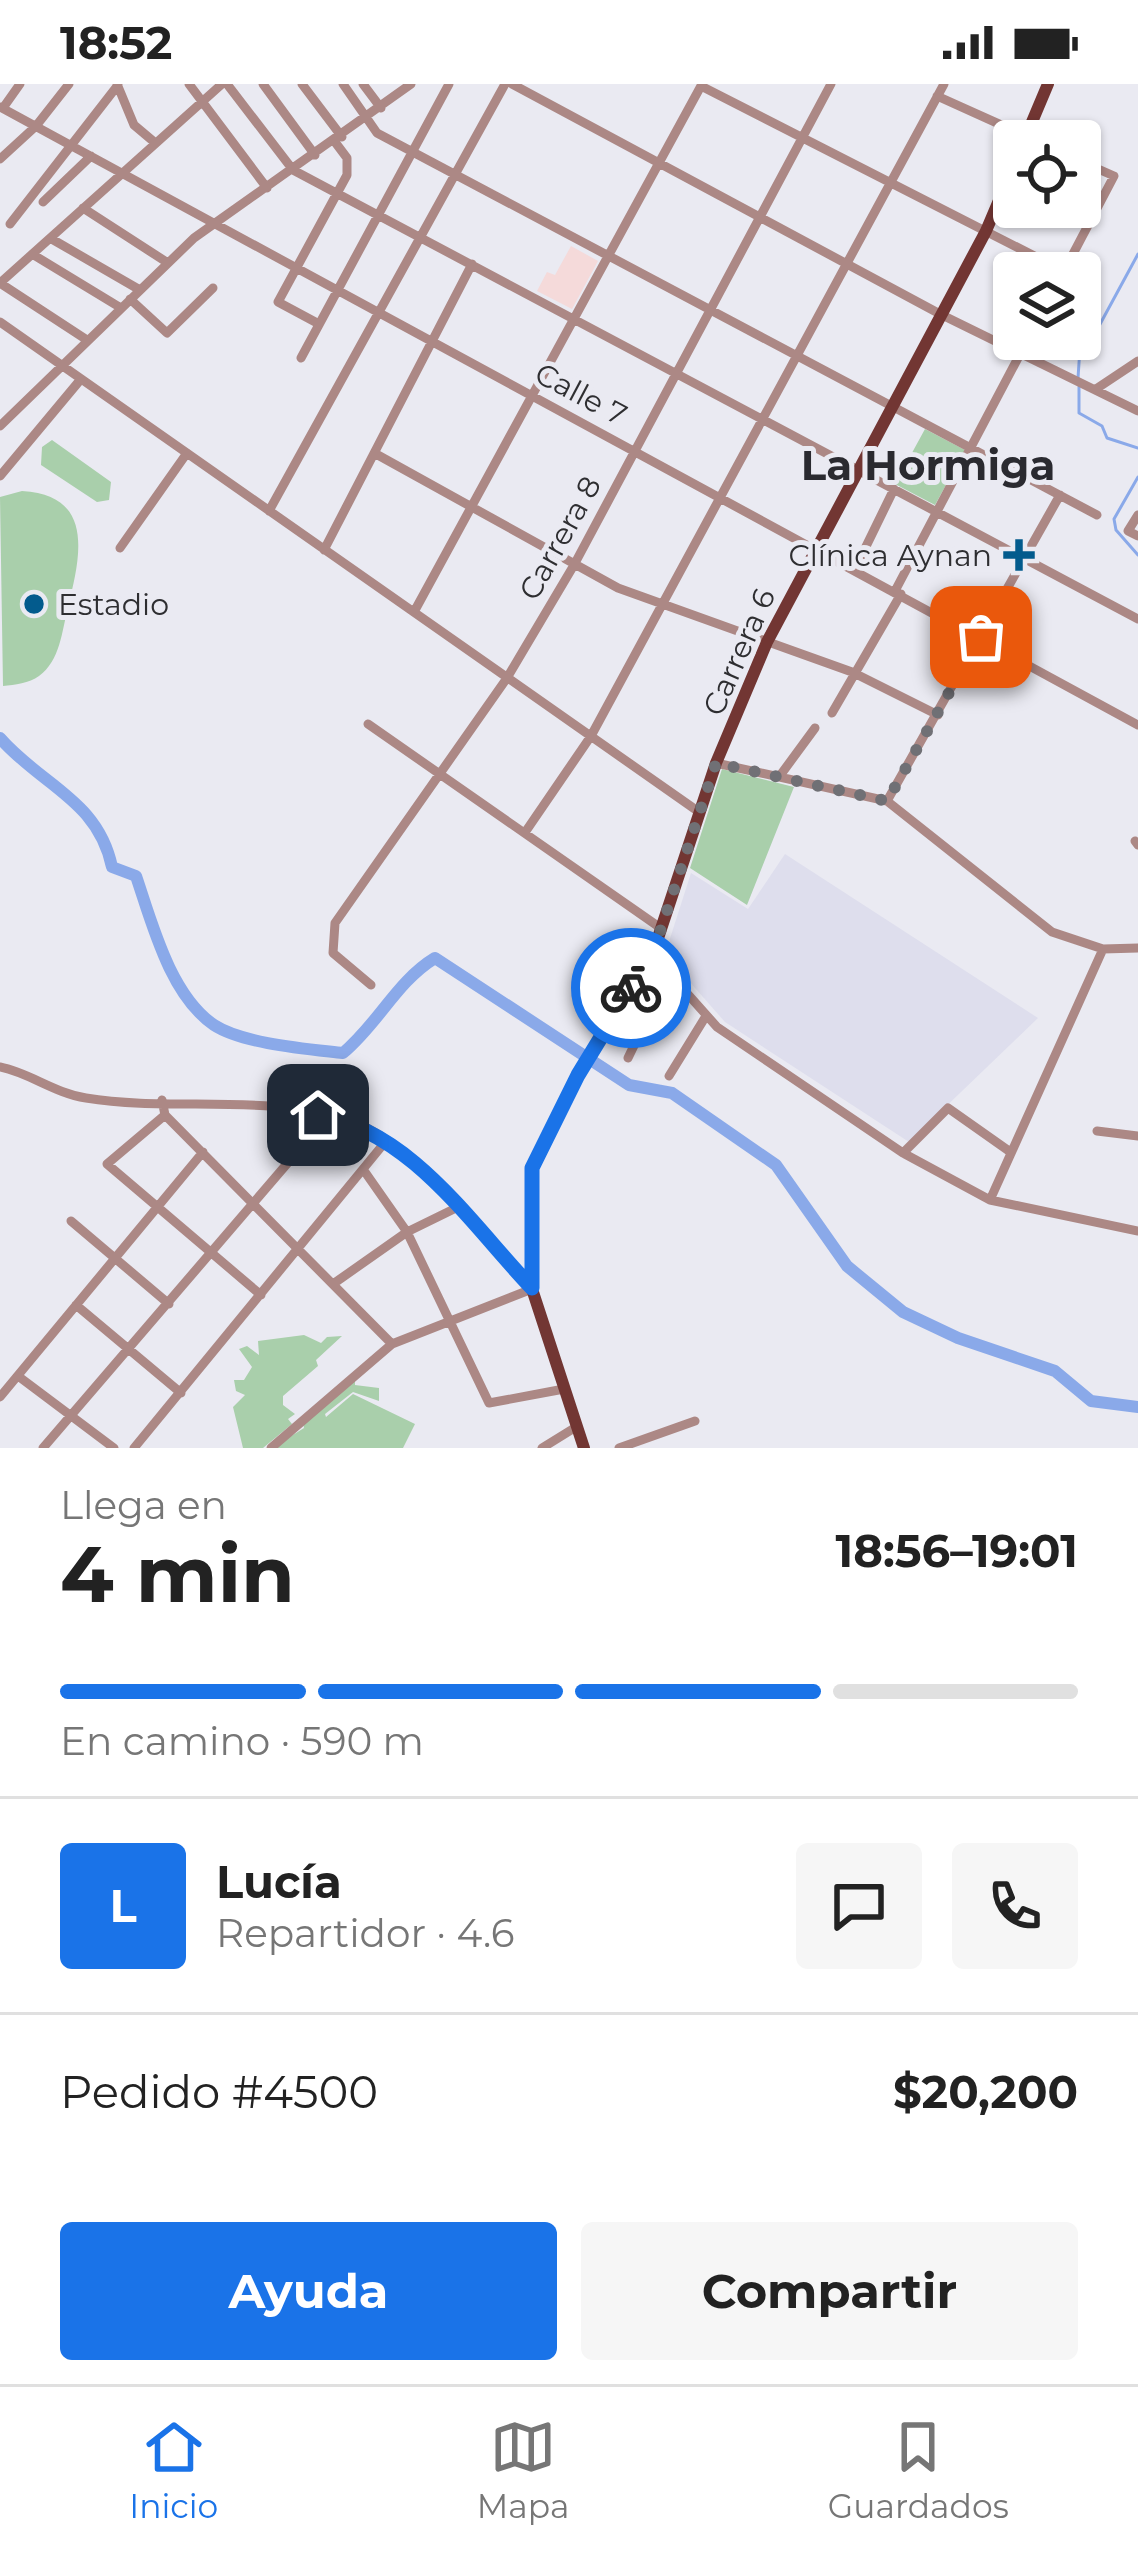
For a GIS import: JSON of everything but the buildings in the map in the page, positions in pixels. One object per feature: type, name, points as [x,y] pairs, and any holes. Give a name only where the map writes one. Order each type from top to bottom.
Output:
[{"type":"main road","points":[[1036,120],[1048,84]]},
{"type":"main road","name":"Carrera 6","points":[[584,1448],[532,1288],[532,1168],[578,1075],[652,954],[716,763],[767,642],[993,214]]},
{"type":"street","points":[[2,107],[20,84]]},
{"type":"street","points":[[0,159],[36,126],[69,84]]},
{"type":"street","points":[[118,84],[134,125],[153,141]]},
{"type":"street","points":[[10,224],[118,84]]},
{"type":"street","points":[[189,84],[267,188]]},
{"type":"street","points":[[87,340],[0,283],[153,141],[224,84],[293,170],[1138,619]]},
{"type":"street","points":[[262,84],[315,155]]},
{"type":"street","points":[[302,84],[338,140],[348,166],[339,194],[278,302],[319,324]]},
{"type":"street","points":[[343,84],[365,121],[415,153],[1096,514]]},
{"type":"street","points":[[363,84],[381,108]]},
{"type":"street","points":[[301,358],[449,84]]},
{"type":"street","points":[[269,511],[508,84],[993,340]]},
{"type":"street","name":"Carrera 8","points":[[371,986],[332,953],[335,922],[507,678],[574,565],[831,84]]},
{"type":"street","points":[[526,831],[591,736],[944,84]]},
{"type":"street","points":[[414,612],[702,85],[1027,252]]},
{"type":"street","points":[[0,426],[168,263],[219,221],[365,121],[403,87]]},
{"type":"street","points":[[938,96],[993,122]]},
{"type":"street","name":"Calle 7","points":[[2,107],[1138,724]]},
{"type":"street","points":[[43,202],[91,156]]},
{"type":"street","points":[[1101,170],[1114,176],[1101,201]]},
{"type":"street","points":[[82,208],[168,263]]},
{"type":"street","points":[[50,238],[140,290]]},
{"type":"street","points":[[32,254],[125,303],[167,333],[213,288]]},
{"type":"street","points":[[324,550],[472,264]]},
{"type":"street","points":[[0,322],[699,812]]},
{"type":"street","points":[[832,713],[1018,360]]},
{"type":"street","points":[[1036,360],[1138,411]]},
{"type":"street","points":[[1096,389],[1138,362]]},
{"type":"street","points":[[0,476],[81,379]]},
{"type":"street","points":[[120,548],[187,453]]},
{"type":"street","points":[[376,454],[574,565],[663,607],[852,672],[938,715]]},
{"type":"street","points":[[854,569],[894,489]]},
{"type":"street","points":[[887,801],[1060,495]]},
{"type":"street","points":[[1133,534],[1138,515]]},
{"type":"street","points":[[368,724],[662,929]]},
{"type":"street","points":[[779,777],[815,728]]},
{"type":"street","points":[[716,763],[887,801],[1052,932],[1103,949],[1138,948]]},
{"type":"street","points":[[990,1200],[1103,949]]},
{"type":"street","points":[[652,954],[706,1016],[903,1153],[990,1200],[1138,1232]]},
{"type":"street","points":[[628,1058],[668,973]]},
{"type":"street","points":[[669,1076],[706,1016]]},
{"type":"street","points":[[0,1066],[46,1089],[88,1099],[162,1100],[353,1121],[410,1159],[532,1288],[392,1344],[271,1448]]},
{"type":"street","points":[[162,1100],[165,1115],[392,1344]]},
{"type":"street","points":[[903,1153],[948,1108],[1009,1151]]},
{"type":"street","points":[[165,1115],[106,1164],[261,1295]]},
{"type":"street","points":[[43,1448],[304,1144],[318,1115]]},
{"type":"street","points":[[1097,1131],[1138,1136]]},
{"type":"street","points":[[134,1448],[386,1142]]},
{"type":"street","points":[[0,1397],[203,1152]]},
{"type":"street","points":[[365,1172],[406,1232],[489,1403],[564,1389]]},
{"type":"street","points":[[332,1284],[406,1232],[456,1208]]},
{"type":"street","points":[[70,1221],[169,1304]]},
{"type":"street","points":[[76,1305],[181,1393]]},
{"type":"street","points":[[18,1376],[114,1448]]},
{"type":"street","points":[[619,1448],[694,1421]]},
{"type":"street","points":[[542,1448],[576,1427]]},
{"type":"shaded area","points":[[571,246],[598,261],[572,309],[537,291],[547,272],[555,275]]},
{"type":"shaded area","points":[[785,854],[1038,1018],[909,1142],[725,1022],[665,954],[691,873],[748,909]]},
{"type":"green space","points":[[925,429],[965,450],[935,505],[895,484]]},
{"type":"green space","points":[[52,440],[111,482],[109,500],[97,502],[41,465],[42,447]]},
{"type":"green space","name":"Estadio","points":[[22,491],[46,495],[62,504],[72,517],[78,550],[62,635],[52,662],[35,678],[3,686],[0,497]]},
{"type":"green space","points":[[722,769],[794,787],[747,905],[690,868]]},
{"type":"green space","points":[[304,1335],[321,1343],[327,1337],[342,1336],[316,1360],[318,1366],[283,1396],[283,1405],[295,1414],[288,1419],[292,1424],[263,1448],[243,1448],[233,1407],[245,1395],[236,1391],[234,1380],[244,1380],[252,1367],[239,1349],[247,1346],[259,1355],[258,1341]]},
{"type":"green space","points":[[355,1376],[355,1385],[379,1388],[379,1401],[353,1392],[326,1417],[353,1394],[415,1424],[403,1448],[272,1448],[304,1428],[303,1422]]},
{"type":"waterway","points":[[1078,378],[1080,348],[1092,339],[1138,254]]},
{"type":"waterway","points":[[1079,387],[1079,413],[1102,426],[1107,438],[1138,448]]},
{"type":"waterway","points":[[1138,477],[1114,519],[1116,530],[1138,555]]},
{"type":"waterway","points":[[0,738],[81,809],[105,844],[112,867],[136,876],[174,977],[214,1025],[259,1041],[343,1053],[410,978],[435,958],[629,1085],[672,1093],[776,1165],[847,1266],[903,1312],[958,1338],[1055,1371],[1091,1401],[1138,1407]]},
{"type":"way so far","points":[[631,988],[657,941],[716,763],[887,801],[981,637]]},
{"type":"place","name":"Clínica Aynan","points":[[1019,555]]},
{"type":"place","name":"Estadio","points":[[34,604]]},
{"type":"district","name":"La Hormiga","points":[[928,465]]},
{"type":"route","points":[[318,1115],[353,1121],[403,1152],[532,1288],[532,1168],[578,1075],[631,988]]}]
